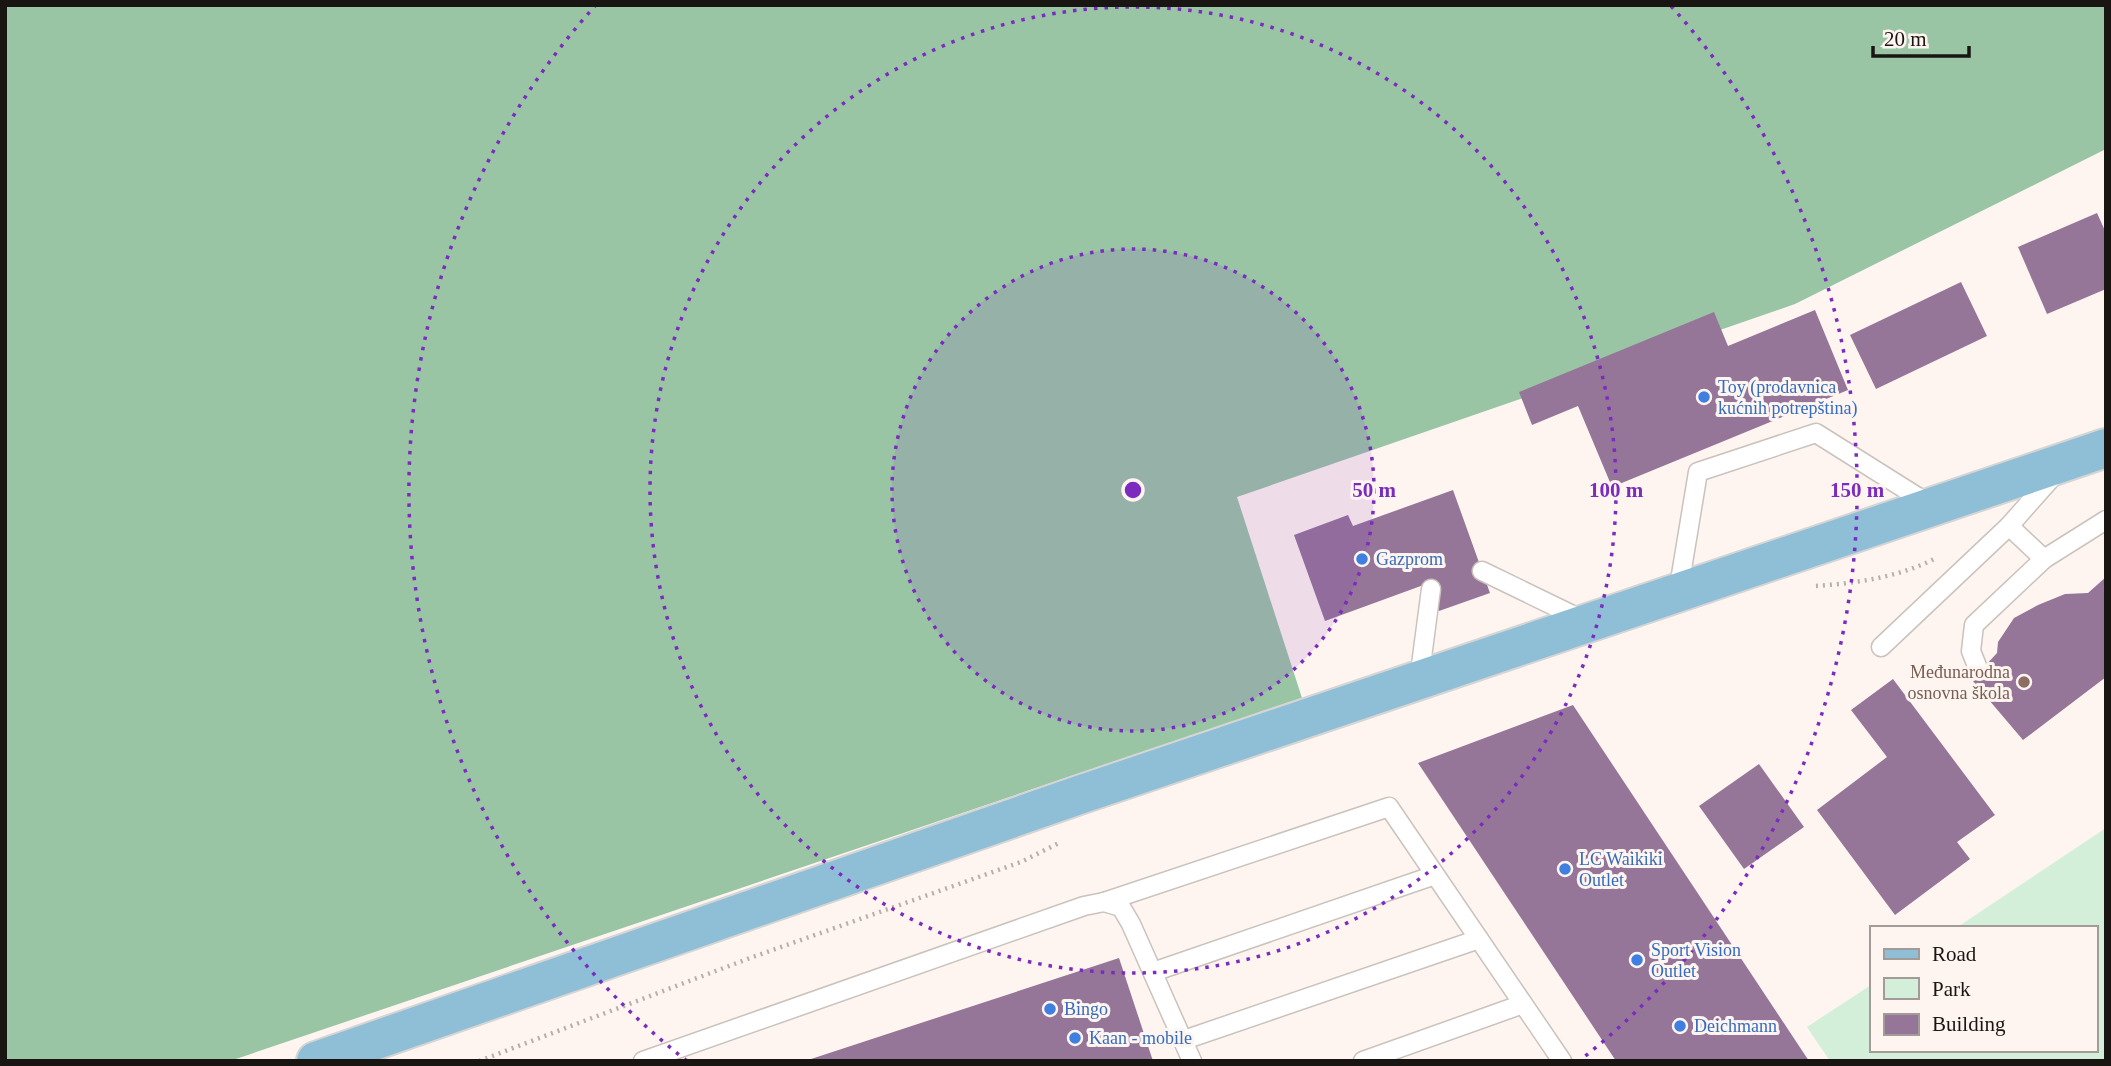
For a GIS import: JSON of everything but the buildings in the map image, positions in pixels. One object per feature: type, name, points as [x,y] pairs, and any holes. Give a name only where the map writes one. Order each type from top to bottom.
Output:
[{"type":"main road","points":[[316,1061],[1079,795],[2106,448]]},
{"type":"main road","points":[[399,1061],[415,1050],[447,1016]]},
{"type":"lane","points":[[1678,593],[1698,472],[1816,433],[1932,506]]},
{"type":"lane","points":[[1881,647],[2009,526],[2067,461]]},
{"type":"lane","points":[[1977,666],[1970,651],[1975,625],[2044,559],[2106,520]]},
{"type":"lane","points":[[2009,526],[2044,559]]},
{"type":"lane","points":[[1482,571],[1588,622]]},
{"type":"lane","points":[[1419,680],[1431,589]]},
{"type":"lane","points":[[643,1061],[1084,906],[1104,902],[1389,807],[1562,1061]]},
{"type":"lane","points":[[1153,972],[1435,875]]},
{"type":"lane","points":[[1104,902],[1121,907],[1192,1061]]},
{"type":"lane","points":[[1184,1040],[1479,939]]},
{"type":"lane","points":[[1363,1061],[1523,1004]]},
{"type":"green space","points":[[5,5],[2106,5],[2106,149],[1795,304],[1237,497],[1302,698],[230,1061],[5,1061]]},
{"type":"green space","points":[[2106,828],[2106,1061],[1830,1061],[1807,1027],[1870,986],[1870,1052],[2097,1052],[2097,926],[1959,926]]},
{"type":"place","name":"Toy (prodavnica kućnih potrepština)","points":[[1704,397]]},
{"type":"place","name":"Gazprom","points":[[1362,559]]},
{"type":"place","name":"Međunarodna osnovna škola","points":[[2024,682]]},
{"type":"place","name":"LC Waikiki Outlet","points":[[1565,869]]},
{"type":"place","name":"Sport Vision Outlet","points":[[1637,960]]},
{"type":"place","name":"Bingo","points":[[1050,1009]]},
{"type":"place","name":"Deichmann","points":[[1680,1026]]},
{"type":"place","name":"Kaan - mobile","points":[[1075,1038]]}]
